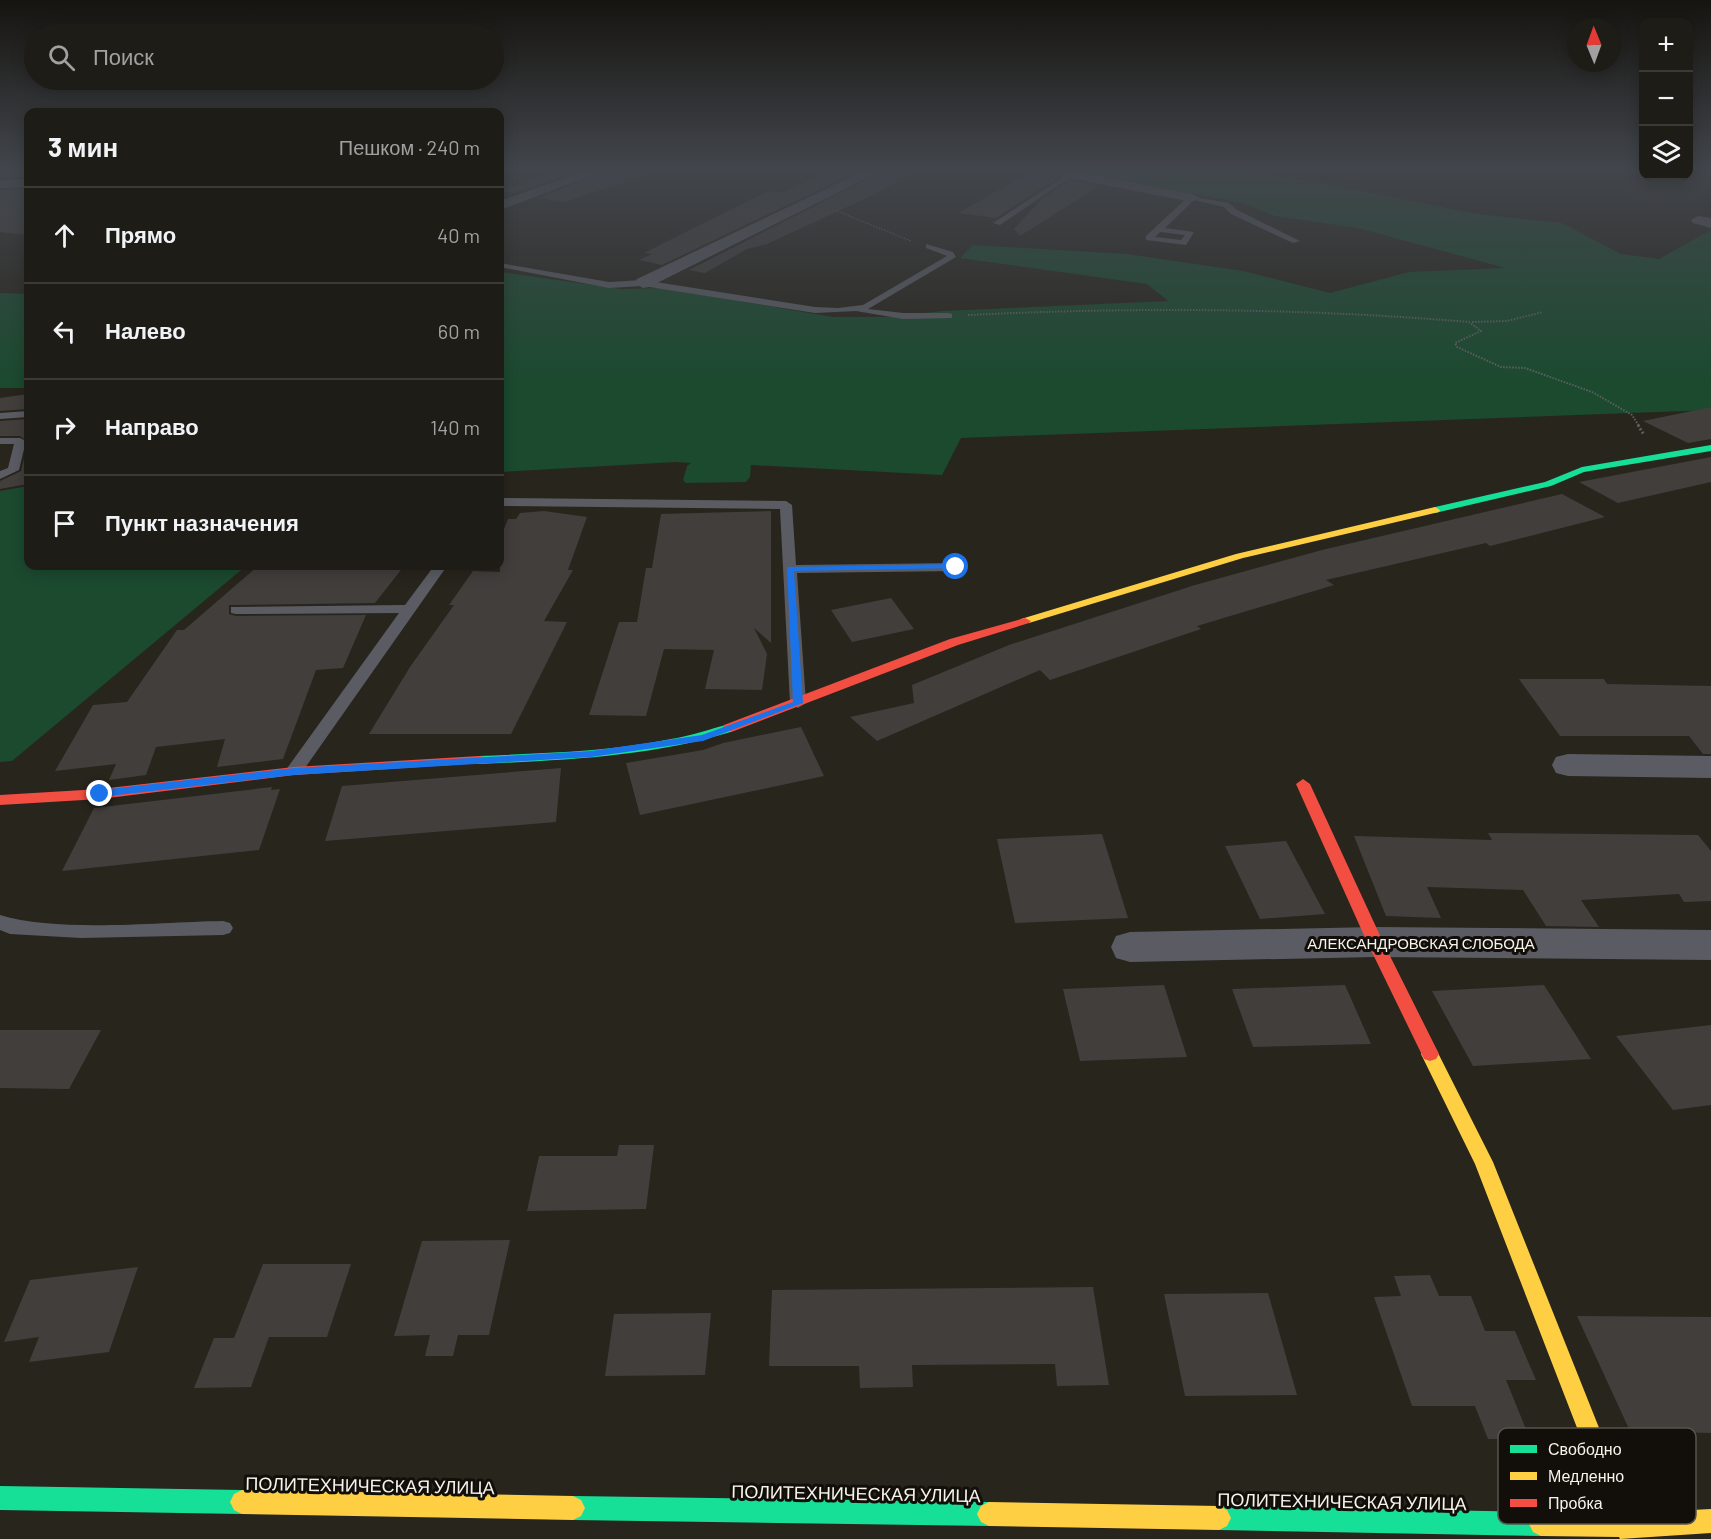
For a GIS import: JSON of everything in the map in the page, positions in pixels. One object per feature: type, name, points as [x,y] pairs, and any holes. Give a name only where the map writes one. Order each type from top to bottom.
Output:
[{"type":"street","points":[[643,283],[733,240]]},
{"type":"street","points":[[0,800],[100,794],[294,771],[591,754],[703,738],[954,642],[1240,556],[1548,484],[1582,470],[1711,448]]},
{"type":"street","points":[[1568,765],[1711,767]]},
{"type":"street","points":[[1303,784],[1375,942],[1484,1162],[1589,1428]]},
{"type":"street","name":"АЛЕКСАНДРОВСКАЯ СЛОБОДА","points":[[1131,947],[1375,942],[1711,945]]},
{"type":"street","name":"ПОЛИТЕХНИЧЕСКАЯ УЛИЦА","points":[[0,1498],[1498,1523]]},
{"type":"street","name":"ПОЛИТЕХНИЧЕСКАЯ УЛИЦА","points":[[1696,1522],[1711,1521]]},
{"type":"street","name":"ПОЛИТЕХНИЧЕСКАЯ УЛИЦА","points":[[1567,1524],[1648,1524]]},
{"type":"street","points":[[1627,1525],[1632,1539]]},
{"type":"lane","points":[[858,309],[948,262],[952,257],[950,254],[929,246]]},
{"type":"lane","points":[[504,266],[609,285],[643,283],[815,310],[858,309],[878,314],[912,317],[949,316]]},
{"type":"lane","points":[[0,416],[24,414]]},
{"type":"lane","points":[[0,441],[21,441],[13,470],[0,475]]},
{"type":"lane","points":[[504,502],[786,505],[798,703]]},
{"type":"lane","points":[[790,569],[956,567]]},
{"type":"lane","points":[[294,771],[437,570]]},
{"type":"lane","points":[[236,610],[408,609]]},
{"type":"lane","points":[[0,922],[10,927],[81,931],[223,928]]},
{"type":"path","points":[[913,240],[929,246]]},
{"type":"path","points":[[949,316],[1098,309],[1192,309],[1304,311],[1469,322],[1507,321],[1543,312]]},
{"type":"path","points":[[1469,322],[1476,324],[1481,331],[1455,343],[1457,347],[1501,367],[1525,368],[1592,392],[1632,415],[1649,442]]},
{"type":"green space","points":[[1401,240],[1594,240],[1621,254],[1659,259],[1693,240],[1711,240],[1711,410],[961,438],[942,475],[751,465],[750,477],[746,482],[686,483],[683,480],[687,466],[691,463],[676,462],[504,472],[504,273],[621,289],[662,288],[833,317],[886,317],[943,311],[1168,301],[1147,284],[960,258],[973,245],[1127,254],[1243,271],[1330,293],[1409,272],[1505,268]]},
{"type":"green space","points":[[0,293],[24,294],[24,388],[0,388]]},
{"type":"green space","points":[[24,487],[24,570],[241,570],[12,761],[0,762],[0,491]]},
{"type":"building","points":[[670,240],[715,240],[662,265],[639,260],[652,254],[644,253]]},
{"type":"building","points":[[748,240],[776,240],[747,249],[705,273],[689,270]]},
{"type":"building","points":[[24,395],[24,409],[0,411],[0,398]]},
{"type":"building","points":[[1711,407],[1711,439],[1688,443],[1643,421]]},
{"type":"building","points":[[24,419],[24,439],[20,436],[0,436],[0,421]]},
{"type":"building","points":[[1711,457],[1711,482],[1618,503],[1579,482]]},
{"type":"building","points":[[24,459],[24,485],[0,489],[0,481],[21,471]]},
{"type":"building","points":[[1562,494],[1605,517],[1490,546],[1486,543],[1326,580],[1334,585],[1197,626],[1201,629],[1050,680],[1040,670],[877,741],[850,717],[914,703],[912,685],[1009,645],[1195,585],[1322,550]]},
{"type":"building","points":[[544,511],[587,517],[568,570],[573,570],[544,621],[567,622],[511,734],[369,734],[410,667],[454,605],[449,605],[473,571],[500,572],[504,570],[504,529],[508,519],[516,519],[520,513]]},
{"type":"building","points":[[771,511],[771,643],[754,628],[767,654],[762,690],[705,689],[714,650],[664,649],[646,716],[589,715],[619,622],[637,622],[646,568],[652,568],[661,514]]},
{"type":"building","points":[[253,570],[401,570],[375,603],[229,605],[229,614],[236,616],[366,615],[343,668],[316,670],[283,759],[217,767],[225,739],[156,747],[146,775],[109,780],[116,764],[55,771],[93,705],[127,702],[177,630],[184,630]]},
{"type":"building","points":[[891,598],[914,629],[852,642],[831,610]]},
{"type":"building","points":[[1519,679],[1604,679],[1607,684],[1711,686],[1711,754],[1703,754],[1689,736],[1560,736]]},
{"type":"building","points":[[801,727],[824,776],[640,815],[626,763],[703,750],[723,743]]},
{"type":"building","points":[[561,768],[556,822],[325,841],[342,786]]},
{"type":"building","points":[[272,787],[271,790],[280,789],[259,850],[62,871],[94,808]]},
{"type":"building","points":[[1488,833],[1698,835],[1711,851],[1711,901],[1684,902],[1679,894],[1581,900],[1599,927],[1546,926],[1523,890],[1427,887],[1441,918],[1386,916],[1354,836],[1492,840]]},
{"type":"building","points":[[1102,834],[1128,918],[1015,923],[997,839]]},
{"type":"building","points":[[1286,841],[1325,914],[1260,919],[1225,846]]},
{"type":"building","points":[[1164,985],[1187,1057],[1080,1061],[1063,989]]},
{"type":"building","points":[[1345,985],[1371,1044],[1253,1047],[1232,989]]},
{"type":"building","points":[[1544,985],[1591,1059],[1473,1066],[1432,991]]},
{"type":"building","points":[[1711,1025],[1711,1105],[1673,1110],[1616,1036]]},
{"type":"building","points":[[0,1030],[101,1030],[69,1089],[0,1088]]},
{"type":"building","points":[[619,1145],[654,1145],[646,1209],[527,1211],[539,1156],[617,1156]]},
{"type":"building","points":[[510,1240],[489,1335],[458,1335],[453,1356],[425,1356],[430,1335],[394,1336],[422,1241]]},
{"type":"building","points":[[263,1264],[351,1264],[327,1337],[269,1337],[251,1387],[194,1388],[214,1338],[234,1338]]},
{"type":"building","points":[[138,1267],[109,1352],[29,1362],[39,1337],[4,1342],[30,1280]]},
{"type":"building","points":[[1430,1275],[1439,1296],[1471,1296],[1485,1331],[1515,1331],[1536,1380],[1506,1380],[1526,1428],[1498,1428],[1498,1439],[1488,1439],[1475,1406],[1412,1406],[1374,1297],[1401,1296],[1394,1276]]},
{"type":"building","points":[[1093,1287],[1109,1385],[1057,1386],[1055,1364],[912,1365],[913,1387],[860,1388],[859,1366],[769,1366],[772,1290]]},
{"type":"building","points":[[1268,1293],[1297,1395],[1185,1396],[1164,1294]]},
{"type":"building","points":[[711,1313],[705,1375],[605,1376],[614,1314]]},
{"type":"building","points":[[1577,1316],[1711,1317],[1711,1433],[1696,1433],[1696,1428],[1629,1428]]},
{"type":"traffic: fast","points":[[1435,510],[1548,484],[1582,470],[1711,448]]},
{"type":"traffic: fast","points":[[479,760],[639,749],[701,737],[729,728]]},
{"type":"traffic: fast","points":[[0,1498],[242,1502]]},
{"type":"traffic: fast","points":[[573,1508],[989,1514]]},
{"type":"traffic: fast","points":[[1219,1518],[1498,1523]]},
{"type":"traffic: slow","points":[[1025,621],[1240,556],[1435,510]]},
{"type":"traffic: slow","points":[[1430,1054],[1484,1162],[1588,1428]]},
{"type":"traffic: slow","points":[[242,1502],[573,1508]]},
{"type":"traffic: slow","points":[[989,1514],[1219,1518]]},
{"type":"traffic: slow","points":[[1696,1522],[1711,1521]]},
{"type":"traffic: slow","points":[[1541,1524],[1648,1524]]},
{"type":"traffic: slow","points":[[1626,1524],[1632,1539]]},
{"type":"traffic: jam","points":[[729,728],[954,642],[1025,621]]},
{"type":"traffic: jam","points":[[0,800],[100,794],[294,771],[479,760]]},
{"type":"traffic: jam","points":[[1303,784],[1375,942],[1430,1054]]},
{"type":"route","points":[[100,794],[294,771],[591,754],[703,738],[798,703],[790,569],[956,567]]}]
